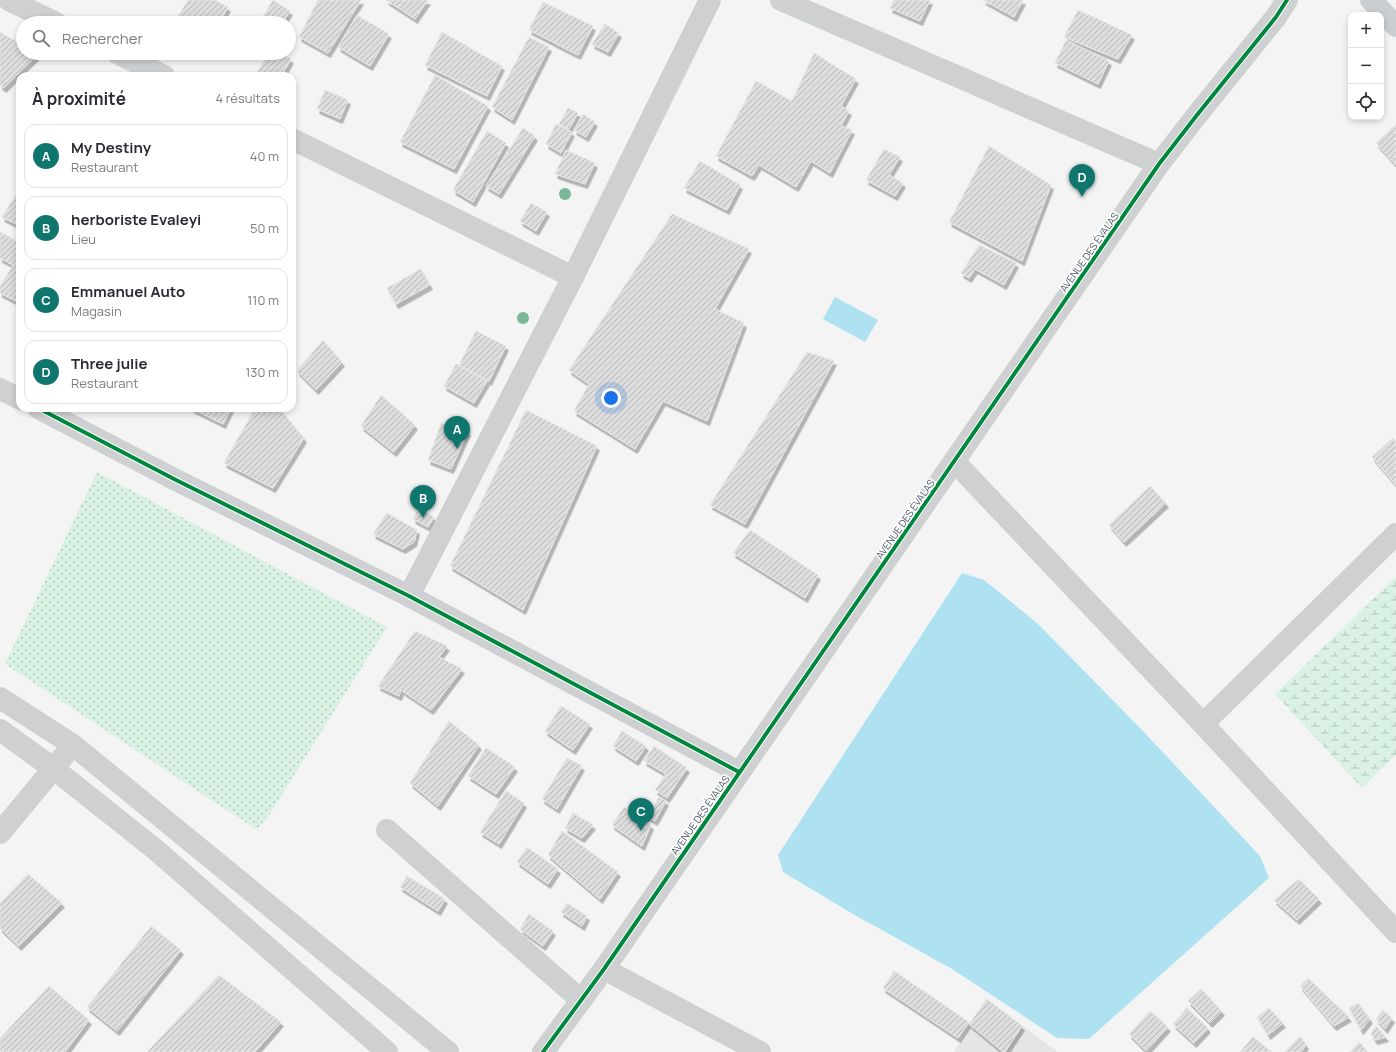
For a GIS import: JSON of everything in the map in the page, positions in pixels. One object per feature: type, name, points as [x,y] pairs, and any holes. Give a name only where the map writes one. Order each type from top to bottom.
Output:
[{"type":"main road","points":[[1371,0],[1396,26]]},
{"type":"street","points":[[9,0],[42,16]]},
{"type":"street","points":[[409,596],[573,277],[710,0]]},
{"type":"street","points":[[782,0],[1159,164]]},
{"type":"street","name":"AVENUE DES ÉVALAS","points":[[543,1052],[604,969],[1159,164],[1276,17],[1287,0]]},
{"type":"street","points":[[131,60],[156,72]]},
{"type":"street","points":[[296,141],[573,277]]},
{"type":"street","points":[[46,412],[176,480],[409,596],[739,772]]},
{"type":"street","points":[[954,461],[1203,724],[1396,932]]},
{"type":"street","points":[[1203,724],[1396,534]]},
{"type":"street","points":[[0,698],[73,745],[448,1052]]},
{"type":"street","points":[[0,730],[54,768],[156,850],[387,1052]]},
{"type":"street","points":[[0,833],[73,745]]},
{"type":"street","points":[[387,830],[581,1000]]},
{"type":"street","points":[[604,969],[760,1052]]},
{"type":"shaded area","points":[[986,998],[1058,1052],[954,1052]]},
{"type":"green space","points":[[97,472],[387,627],[271,812],[257,830],[5,664]]},
{"type":"green space","points":[[1396,577],[1396,755],[1362,788],[1275,694]]},
{"type":"water","points":[[835,297],[878,320],[865,342],[823,319]]},
{"type":"water","points":[[962,573],[984,580],[1037,623],[1142,730],[1260,856],[1269,878],[1089,1039],[1057,1038],[952,969],[853,914],[783,872],[778,855]]},
{"type":"building","points":[[188,0],[215,0],[228,7],[223,16],[178,16]]},
{"type":"building","points":[[273,0],[290,11],[287,16],[263,16]]},
{"type":"building","points":[[318,0],[361,0],[328,53],[299,37]]},
{"type":"building","points":[[386,0],[428,0],[415,19]]},
{"type":"building","points":[[894,0],[930,0],[920,21],[890,8]]},
{"type":"building","points":[[983,0],[1023,0],[1014,17]]},
{"type":"building","points":[[543,2],[593,26],[578,55],[529,30]]},
{"type":"building","points":[[1078,10],[1132,35],[1118,59],[1064,37]]},
{"type":"building","points":[[357,15],[389,34],[370,66],[338,47]]},
{"type":"building","points":[[605,24],[619,33],[608,52],[592,44]]},
{"type":"building","points":[[0,32],[16,41],[16,60],[32,60],[20,72],[16,72],[16,76],[4,88],[0,85]]},
{"type":"building","points":[[442,32],[502,66],[487,96],[425,65]]},
{"type":"building","points":[[529,37],[549,47],[512,120],[492,107]]},
{"type":"building","points":[[1066,40],[1109,61],[1098,84],[1055,63]]},
{"type":"building","points":[[814,53],[856,79],[841,106],[849,111],[841,126],[852,130],[830,173],[811,161],[796,187],[759,165],[752,176],[716,156],[756,81],[792,101]]},
{"type":"building","points":[[265,60],[290,60],[283,72],[257,72]]},
{"type":"building","points":[[435,75],[488,106],[454,169],[400,142]]},
{"type":"building","points":[[325,90],[348,100],[340,119],[317,109]]},
{"type":"building","points":[[568,108],[578,113],[569,129],[559,124]]},
{"type":"building","points":[[583,114],[595,122],[586,137],[574,130]]},
{"type":"building","points":[[556,124],[572,132],[561,153],[546,144]]},
{"type":"building","points":[[1396,124],[1396,165],[1376,143]]},
{"type":"building","points":[[523,128],[535,136],[499,194],[486,186]]},
{"type":"building","points":[[487,131],[506,143],[473,202],[453,190]]},
{"type":"building","points":[[989,146],[1051,185],[1022,261],[949,222]]},
{"type":"building","points":[[884,149],[900,157],[889,175],[903,183],[895,196],[866,180]]},
{"type":"building","points":[[566,150],[595,163],[585,184],[555,174]]},
{"type":"building","points":[[700,161],[740,185],[727,210],[684,188]]},
{"type":"building","points":[[16,194],[16,224],[2,217]]},
{"type":"building","points":[[531,203],[547,212],[536,231],[520,221]]},
{"type":"building","points":[[672,214],[749,249],[715,309],[744,323],[707,421],[663,401],[635,449],[574,411],[589,384],[569,370]]},
{"type":"building","points":[[0,232],[16,241],[16,301],[0,293],[0,286],[13,265],[0,258]]},
{"type":"building","points":[[979,245],[1016,263],[1004,285],[975,269],[969,278],[961,273]]},
{"type":"building","points":[[421,269],[430,285],[396,304],[387,288]]},
{"type":"building","points":[[476,331],[506,346],[489,381],[459,365]]},
{"type":"building","points":[[323,340],[342,362],[316,390],[297,371]]},
{"type":"building","points":[[807,352],[834,361],[745,524],[710,505]]},
{"type":"building","points":[[456,364],[487,381],[474,403],[444,386]]},
{"type":"building","points":[[381,395],[415,425],[394,452],[361,426]]},
{"type":"building","points":[[526,410],[597,446],[523,610],[450,566]]},
{"type":"building","points":[[199,412],[229,412],[223,424]]},
{"type":"building","points":[[253,412],[282,412],[304,438],[273,488],[224,463]]},
{"type":"building","points":[[441,423],[468,431],[451,469],[428,460]]},
{"type":"building","points":[[1393,438],[1396,442],[1396,485],[1372,457]]},
{"type":"building","points":[[1150,486],[1166,503],[1124,542],[1109,525]]},
{"type":"building","points":[[419,508],[434,517],[428,527],[413,519]]},
{"type":"building","points":[[387,513],[417,530],[414,542],[403,549],[373,534]]},
{"type":"building","points":[[750,530],[818,575],[805,598],[733,553]]},
{"type":"building","points":[[415,631],[447,646],[439,657],[462,669],[431,710],[401,690],[399,696],[378,686]]},
{"type":"building","points":[[561,706],[590,724],[573,750],[545,731]]},
{"type":"building","points":[[449,721],[479,745],[438,806],[410,783]]},
{"type":"building","points":[[622,731],[646,746],[636,761],[613,746]]},
{"type":"building","points":[[654,746],[687,768],[667,798],[655,790],[666,774],[644,761]]},
{"type":"building","points":[[486,748],[515,767],[496,794],[468,776]]},
{"type":"building","points":[[567,758],[582,766],[557,809],[542,799]]},
{"type":"building","points":[[506,791],[524,803],[499,844],[480,832]]},
{"type":"building","points":[[659,797],[666,801],[655,821],[648,817]]},
{"type":"building","points":[[624,807],[651,825],[642,846],[612,825]]},
{"type":"building","points":[[573,813],[593,825],[582,838],[565,828]]},
{"type":"building","points":[[562,831],[618,872],[600,899],[548,855]]},
{"type":"building","points":[[527,847],[558,869],[548,884],[517,862]]},
{"type":"building","points":[[28,874],[62,903],[19,946],[0,928],[0,903]]},
{"type":"building","points":[[407,876],[445,899],[438,911],[400,887]]},
{"type":"building","points":[[1299,879],[1319,899],[1297,920],[1274,900]]},
{"type":"building","points":[[567,903],[587,916],[582,926],[561,912]]},
{"type":"building","points":[[529,914],[553,931],[543,946],[520,929]]},
{"type":"building","points":[[151,926],[181,950],[117,1031],[87,1007]]},
{"type":"building","points":[[894,971],[969,1022],[958,1038],[883,988]]},
{"type":"building","points":[[219,975],[281,1022],[255,1052],[147,1052]]},
{"type":"building","points":[[1308,978],[1349,1017],[1334,1026],[1300,986]]},
{"type":"building","points":[[49,986],[89,1020],[65,1052],[0,1052],[0,1038]]},
{"type":"building","points":[[1201,989],[1222,1011],[1210,1023],[1188,1001]]},
{"type":"building","points":[[987,999],[1022,1026],[1005,1052],[1003,1052],[969,1024]]},
{"type":"building","points":[[1358,1003],[1370,1019],[1361,1030],[1349,1008]]},
{"type":"building","points":[[1187,1008],[1208,1028],[1194,1043],[1173,1024]]},
{"type":"building","points":[[1269,1008],[1283,1023],[1268,1035],[1257,1017]]},
{"type":"building","points":[[1383,1010],[1392,1018],[1385,1029],[1376,1019]]},
{"type":"building","points":[[1150,1011],[1168,1027],[1146,1051],[1129,1034]]},
{"type":"building","points":[[1376,1026],[1386,1037],[1375,1040],[1371,1034]]},
{"type":"building","points":[[1300,1036],[1306,1045],[1301,1052],[1285,1052]]},
{"type":"building","points":[[1253,1037],[1272,1052],[1240,1052]]},
{"type":"building","points":[[1359,1042],[1368,1052],[1350,1052]]},
{"type":"cycle path","points":[[543,1052],[604,969],[1159,164],[1276,17],[1287,0]]},
{"type":"cycle path","points":[[46,412],[176,480],[409,596],[739,772]]},
{"type":"place","name":"Three julie","points":[[1082,197]]},
{"type":"place","name":"My Destiny","points":[[457,449]]},
{"type":"place","name":"herboriste Evaleyi","points":[[423,518]]},
{"type":"place","name":"Emmanuel Auto","points":[[641,831]]}]
